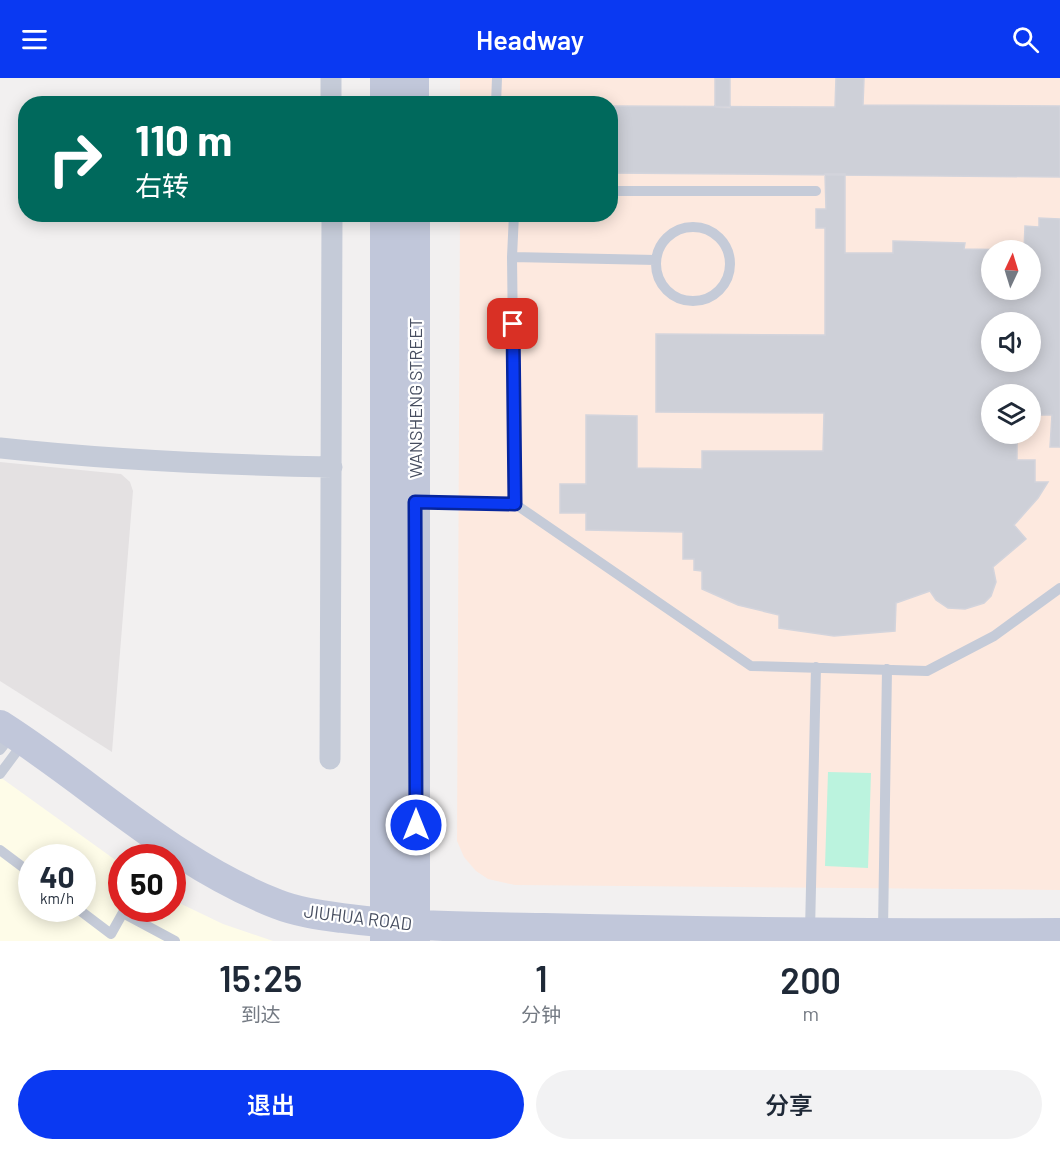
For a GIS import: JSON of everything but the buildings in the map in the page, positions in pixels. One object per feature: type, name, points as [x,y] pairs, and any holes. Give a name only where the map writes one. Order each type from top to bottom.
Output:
[{"type":"main road","points":[[385,78],[385,96]]},
{"type":"main road","points":[[414,78],[414,96]]},
{"type":"main road","name":"WANSHENG STREET","points":[[385,222],[400,502],[416,933]]},
{"type":"main road","name":"WANSHENG STREET","points":[[385,933],[400,502],[415,222]]},
{"type":"main road","name":"JIUHUA ROAD","points":[[9,737],[158,846],[242,890],[280,906],[385,933],[1060,933]]},
{"type":"street","points":[[331,78],[332,96]]},
{"type":"street","points":[[330,759],[332,222]]},
{"type":"street","points":[[0,448],[101,459],[197,465],[332,467]]},
{"type":"lane","points":[[496,96],[497,78]]},
{"type":"lane","points":[[618,191],[816,191]]},
{"type":"lane","points":[[514,222],[515,504]]},
{"type":"lane","points":[[692,228],[713,233],[721,240],[729,259],[729,269],[727,279],[713,295],[693,301],[673,296],[665,289],[656,270],[656,260],[665,241],[682,229],[692,228]]},
{"type":"lane","points":[[512,257],[656,260]]},
{"type":"lane","points":[[400,502],[515,504],[751,666],[927,671],[994,636],[1060,588]]},
{"type":"lane","points":[[810,933],[816,667]]},
{"type":"lane","points":[[883,934],[887,669]]},
{"type":"lane","points":[[0,774],[9,737]]},
{"type":"lane","points":[[0,850],[18,864]]},
{"type":"lane","points":[[95,922],[111,934],[118,922]]},
{"type":"lane","points":[[143,922],[175,941]]},
{"type":"shaded area","points":[[460,78],[1060,78],[1060,890],[515,885],[488,879],[476,871],[464,857],[457,841],[460,222],[618,222],[618,96],[460,96]]},
{"type":"shaded area","points":[[0,462],[121,474],[130,482],[133,491],[112,752],[0,681]]},
{"type":"shaded area","points":[[0,777],[93,844],[18,844],[18,922],[96,922],[96,846],[108,855],[108,922],[186,922],[186,906],[223,924],[273,941],[0,941]]},
{"type":"green space","points":[[828,772],[871,773],[868,868],[825,866]]},
{"type":"route","points":[[416,825],[415,502],[515,504],[513,324]]}]
